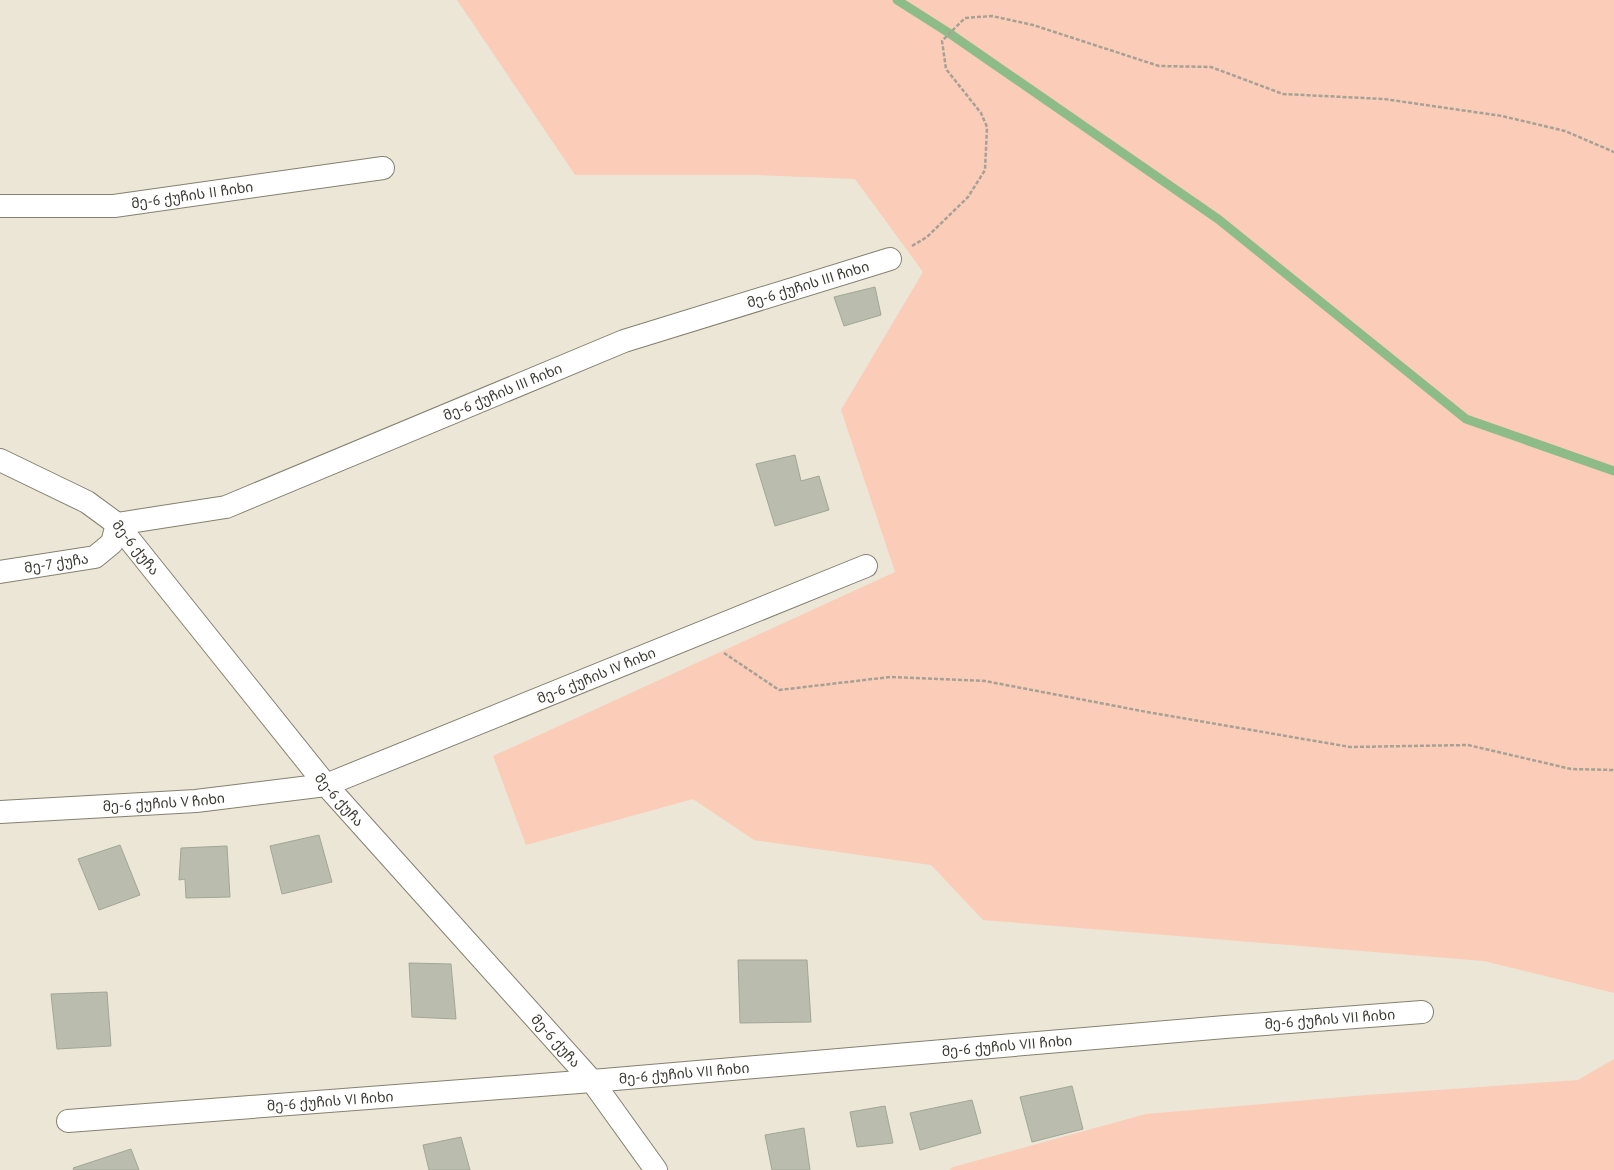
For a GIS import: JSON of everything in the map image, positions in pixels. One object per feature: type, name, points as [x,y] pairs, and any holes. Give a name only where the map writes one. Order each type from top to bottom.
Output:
[{"type":"street","name":"მე-6 ქუჩის II ჩიხი","points":[[0,206],[114,206],[383,168]]},
{"type":"street","name":"მე-6 ქუჩის III ჩიხი","points":[[117,524],[226,507],[624,341],[890,259]]},
{"type":"street","name":"მე-6 ქუჩა","points":[[0,460],[87,502],[117,524],[326,785],[592,1081],[656,1170]]},
{"type":"street","name":"მე-7 ქუჩა","points":[[0,572],[95,557],[112,543],[117,524]]},
{"type":"street","name":"მე-6 ქუჩის IV ჩიხი","points":[[326,785],[866,566]]},
{"type":"street","name":"მე-6 ქუჩის V ჩიხი","points":[[0,812],[196,801],[326,785]]},
{"type":"street","name":"მე-6 ქუჩის VII ჩიხი","points":[[592,1081],[1217,1027],[1422,1012]]},
{"type":"street","name":"მე-6 ქუჩის VI ჩიხი","points":[[68,1121],[592,1081]]},
{"type":"path","points":[[890,259],[927,237],[968,197],[985,170],[987,127],[981,113],[946,69],[942,41],[965,18],[992,16],[1033,25],[1159,66],[1211,67],[1283,94],[1384,99],[1502,116],[1565,131],[1614,152]]},
{"type":"path","points":[[697,634],[779,690],[890,677],[985,681],[1147,712],[1350,747],[1468,745],[1571,769],[1614,770]]},
{"type":"shaded area","points":[[457,0],[1614,0],[1614,993],[1484,961],[983,920],[931,865],[754,840],[693,799],[526,845],[493,756],[895,572],[841,410],[923,272],[855,179],[759,175],[575,175]]},
{"type":"shaded area","points":[[1614,1059],[1614,1170],[949,1170],[953,1167],[1146,1114],[1367,1095],[1578,1080]]},
{"type":"building","points":[[875,287],[881,315],[844,326],[834,297]]},
{"type":"building","points":[[795,455],[801,481],[819,476],[829,510],[775,526],[756,464]]},
{"type":"building","points":[[319,835],[332,882],[282,894],[270,846]]},
{"type":"building","points":[[120,845],[140,895],[99,910],[78,859]]},
{"type":"building","points":[[227,846],[230,897],[186,898],[185,879],[179,880],[181,848]]},
{"type":"building","points":[[738,960],[807,960],[811,1022],[740,1023]]},
{"type":"building","points":[[409,963],[451,964],[456,1019],[412,1017]]},
{"type":"building","points":[[107,992],[111,1046],[57,1049],[51,994]]},
{"type":"building","points":[[1072,1086],[1083,1129],[1032,1142],[1020,1097]]},
{"type":"building","points":[[972,1100],[981,1133],[920,1150],[910,1113]]},
{"type":"building","points":[[885,1106],[893,1143],[857,1147],[850,1112]]},
{"type":"building","points":[[804,1128],[810,1170],[772,1170],[765,1135]]},
{"type":"building","points":[[461,1137],[470,1170],[429,1170],[423,1145]]},
{"type":"building","points":[[131,1149],[139,1170],[74,1170],[73,1168]]},
{"type":"waterway","points":[[897,0],[949,33],[1218,219],[1466,419],[1614,471]]}]
